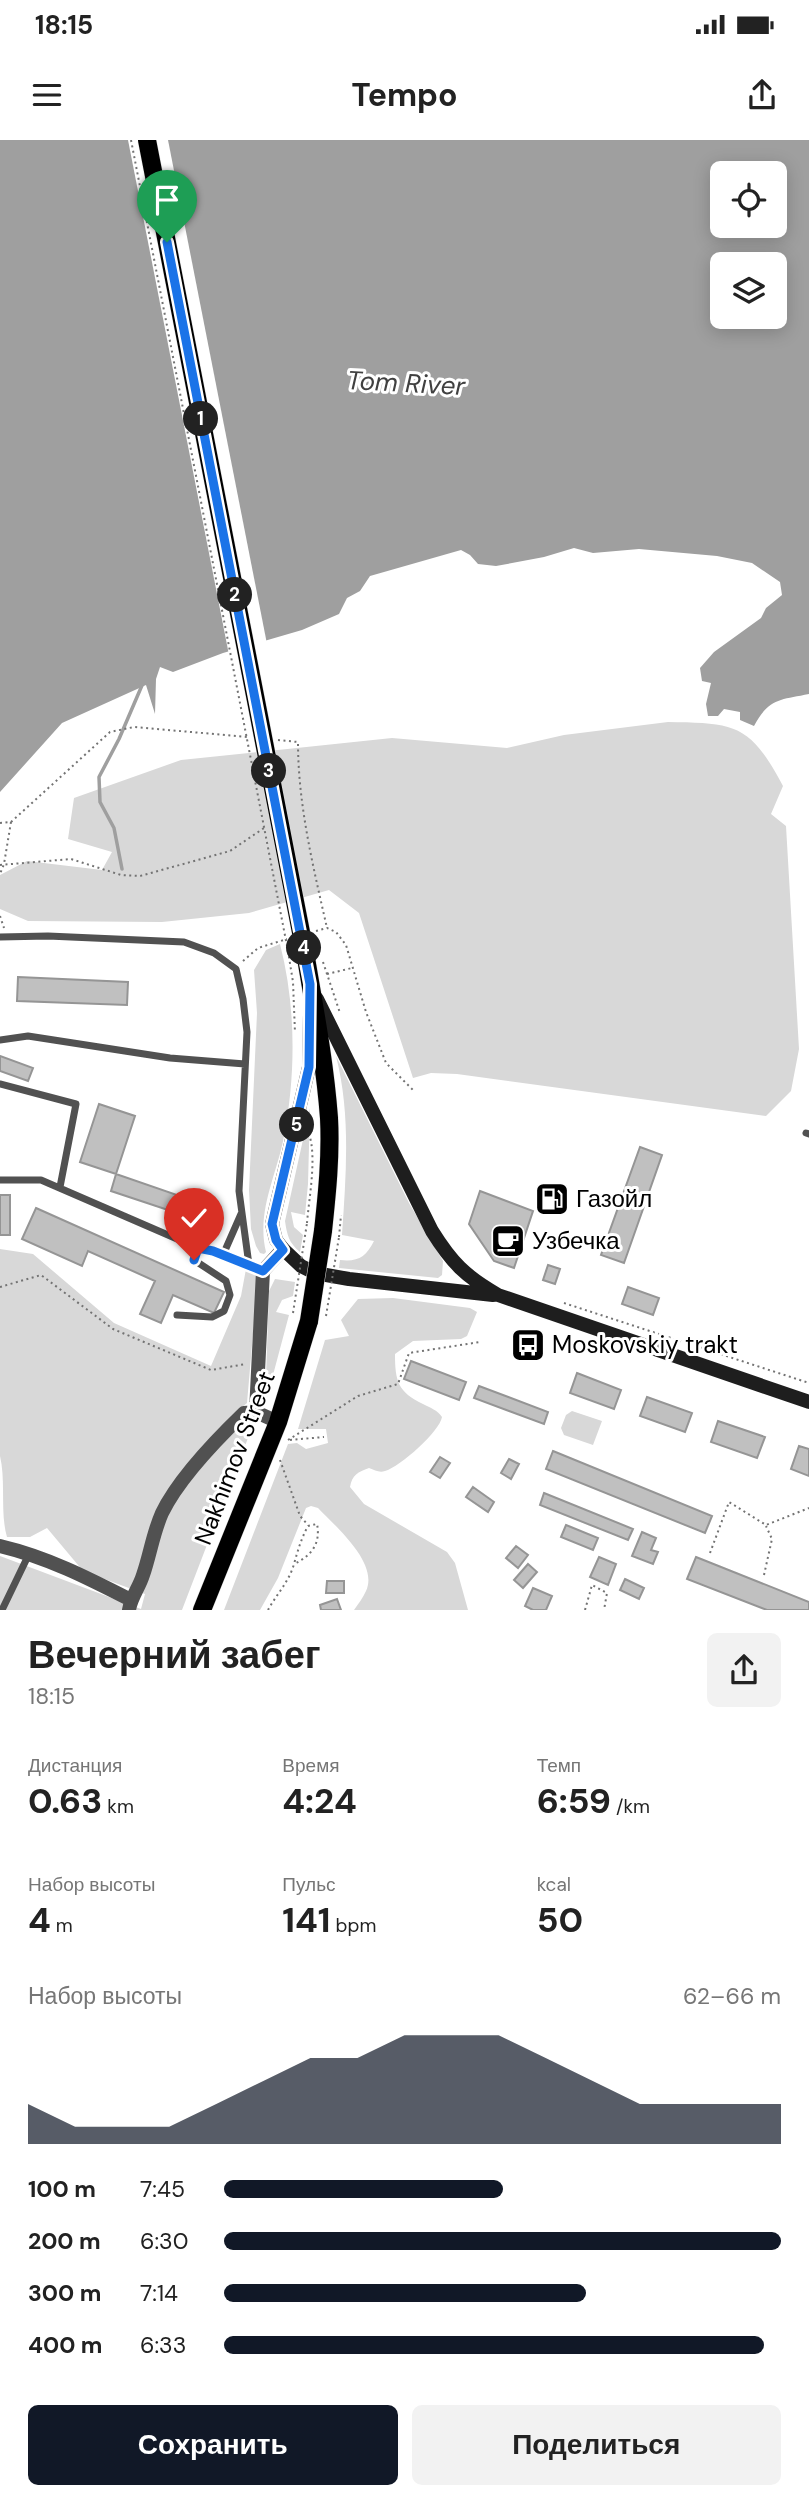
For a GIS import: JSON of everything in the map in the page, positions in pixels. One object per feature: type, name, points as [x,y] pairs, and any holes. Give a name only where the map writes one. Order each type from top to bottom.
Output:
[{"type":"main road","name":"Nakhimov Street","points":[[147,140],[313,956],[310,984],[329,1120],[329,1164],[323,1231],[309,1316],[278,1422],[202,1610]]},
{"type":"main road","points":[[310,984],[309,1067],[272,1224],[276,1240],[301,1266],[315,1273],[498,1295]]},
{"type":"main road","points":[[310,984],[432,1231],[447,1255],[464,1274],[498,1295],[809,1402]]},
{"type":"street","points":[[256,1412],[256,1268],[283,1250]]},
{"type":"street","points":[[0,1546],[70,1568],[130,1605],[143,1578],[163,1512],[220,1436],[244,1413],[256,1412],[278,1422]]},
{"type":"lane","points":[[0,937],[48,936],[184,942],[214,953],[234,968],[243,999],[247,1032],[239,1191],[256,1268]]},
{"type":"lane","points":[[0,1040],[29,1037],[157,1056],[245,1064]]},
{"type":"lane","points":[[0,1084],[76,1104],[60,1187]]},
{"type":"lane","points":[[0,1180],[41,1180],[198,1248],[256,1268]]},
{"type":"lane","points":[[223,1255],[242,1214]]},
{"type":"lane","points":[[177,1315],[212,1317],[224,1311],[230,1295],[226,1281],[194,1260],[198,1248]]},
{"type":"lane","points":[[2,1610],[29,1553]]},
{"type":"path","points":[[131,140],[288,951]]},
{"type":"path","points":[[0,823],[11,822],[110,732],[134,727],[257,738]]},
{"type":"path","points":[[271,739],[298,742],[304,823],[327,928],[346,945],[366,1012],[386,1063],[413,1090]]},
{"type":"path","points":[[0,874],[11,822]]},
{"type":"path","points":[[0,864],[71,859],[121,875],[140,876],[230,852],[264,828]]},
{"type":"path","points":[[315,931],[327,928]]},
{"type":"path","points":[[234,968],[258,948],[292,938]]},
{"type":"path","points":[[313,956],[326,974],[339,1012]]},
{"type":"path","points":[[326,974],[353,967]]},
{"type":"path","points":[[309,1316],[323,1231]]},
{"type":"path","points":[[309,1316],[323,1231]]},
{"type":"path","points":[[0,1287],[41,1275],[113,1329],[211,1370],[257,1363]]},
{"type":"path","points":[[562,1302],[809,1383]]},
{"type":"path","points":[[324,1437],[288,1440],[358,1396],[398,1384],[409,1353],[480,1342]]},
{"type":"path","points":[[280,1460],[300,1516],[308,1526]]},
{"type":"path","points":[[710,1553],[729,1502],[766,1525],[772,1539],[764,1574]]},
{"type":"path","points":[[766,1525],[809,1508]]},
{"type":"path","points":[[268,1610],[295,1564],[298,1545],[308,1526],[317,1524],[317,1542],[304,1559],[295,1564]]},
{"type":"path","points":[[585,1610],[592,1585],[607,1593],[604,1610]]},
{"type":"shaded area","points":[[668,722],[726,726],[739,731],[761,750],[783,786],[771,814],[786,826],[799,1049],[791,1091],[766,1116],[457,1074],[431,1073],[413,1078],[359,913],[329,890],[249,913],[162,922],[28,921],[0,909],[0,875],[27,861],[102,870],[112,852],[68,839],[74,798],[181,760],[392,738],[507,748],[564,735]]},
{"type":"shaded area","points":[[280,944],[291,1016],[291,1089],[281,1150],[265,1208],[264,1254],[260,1253],[256,1246],[251,1229],[249,1190],[257,1013],[254,970],[266,950]]},
{"type":"shaded area","points":[[336,1056],[409,1203],[443,1261],[442,1275],[438,1278],[339,1268],[340,1260],[361,1257],[374,1241],[342,1235],[346,1122]]},
{"type":"shaded area","points":[[310,1108],[305,1215],[291,1212],[294,1227],[303,1235],[300,1252],[289,1238],[285,1221]]},
{"type":"shaded area","points":[[0,1249],[33,1254],[114,1323],[211,1366],[241,1296],[246,1269],[258,1276],[247,1403],[236,1412],[252,1420],[253,1425],[182,1610],[0,1610],[0,1556],[141,1609],[145,1594],[83,1571],[47,1528],[30,1537],[7,1537],[0,1456]]},
{"type":"shaded area","points":[[275,1279],[295,1282],[293,1296],[282,1300],[276,1312],[289,1315],[265,1405],[269,1291]]},
{"type":"shaded area","points":[[393,1298],[470,1308],[477,1312],[467,1336],[461,1339],[413,1341],[395,1354],[397,1379],[403,1390],[436,1411],[442,1417],[440,1423],[418,1448],[400,1463],[383,1472],[369,1468],[362,1471],[354,1477],[350,1487],[364,1504],[447,1552],[455,1563],[468,1610],[354,1610],[366,1591],[367,1569],[345,1535],[318,1508],[311,1506],[306,1508],[278,1578],[260,1610],[224,1610],[288,1444],[297,1443],[306,1449],[328,1443],[326,1429],[298,1429],[325,1340],[349,1336],[341,1320],[358,1299]]},
{"type":"shaded area","points":[[572,1411],[602,1421],[593,1445],[564,1435],[561,1428],[566,1415]]},
{"type":"water","name":"Tom River","points":[[0,140],[809,140],[809,694],[783,699],[770,705],[754,726],[740,720],[740,712],[724,709],[718,716],[708,716],[706,704],[711,683],[702,681],[700,668],[714,652],[761,618],[766,608],[782,595],[780,582],[752,563],[717,556],[639,549],[593,553],[574,548],[496,566],[478,564],[461,550],[370,576],[360,591],[347,598],[339,614],[302,630],[223,653],[173,672],[160,667],[156,679],[155,714],[146,685],[62,723],[0,792]]},
{"type":"pier","points":[[128,140],[168,140],[267,644],[229,655]]},
{"type":"building","points":[[18,977],[128,982],[127,1005],[17,1001]]},
{"type":"building","points":[[0,1056],[33,1068],[28,1081],[0,1071]]},
{"type":"building","points":[[99,1104],[135,1116],[116,1174],[80,1162]]},
{"type":"building","points":[[640,1147],[662,1155],[624,1263],[601,1255]]},
{"type":"building","points":[[116,1174],[180,1196],[174,1212],[111,1191]]},
{"type":"building","points":[[480,1191],[533,1211],[514,1268],[494,1261],[469,1224]]},
{"type":"building","points":[[0,1195],[10,1195],[10,1235],[0,1235]]},
{"type":"building","points":[[36,1208],[224,1292],[214,1313],[173,1295],[161,1323],[140,1314],[155,1281],[88,1251],[82,1266],[22,1239]]},
{"type":"building","points":[[548,1265],[560,1269],[555,1284],[543,1280]]},
{"type":"building","points":[[628,1287],[659,1298],[653,1315],[622,1304]]},
{"type":"building","points":[[411,1361],[466,1382],[459,1400],[404,1379]]},
{"type":"building","points":[[577,1373],[621,1390],[614,1409],[570,1393]]},
{"type":"building","points":[[479,1386],[548,1412],[544,1424],[474,1398]]},
{"type":"building","points":[[647,1397],[692,1413],[685,1432],[640,1416]]},
{"type":"building","points":[[718,1421],[765,1437],[757,1458],[711,1442]]},
{"type":"building","points":[[799,1446],[809,1449],[809,1476],[791,1469]]},
{"type":"building","points":[[553,1451],[712,1516],[705,1533],[546,1469]]},
{"type":"building","points":[[440,1457],[450,1463],[440,1478],[430,1472]]},
{"type":"building","points":[[509,1459],[519,1464],[511,1479],[501,1473]]},
{"type":"building","points":[[473,1487],[494,1502],[488,1512],[466,1497]]},
{"type":"building","points":[[544,1493],[633,1529],[628,1540],[540,1505]]},
{"type":"building","points":[[566,1525],[598,1538],[593,1550],[561,1537]]},
{"type":"building","points":[[642,1532],[656,1538],[651,1550],[658,1552],[653,1564],[632,1556]]},
{"type":"building","points":[[516,1546],[528,1555],[518,1568],[506,1558]]},
{"type":"building","points":[[599,1557],[616,1564],[608,1585],[590,1577]]},
{"type":"building","points":[[696,1557],[809,1602],[809,1610],[767,1610],[687,1579]]},
{"type":"building","points":[[528,1564],[537,1572],[523,1588],[514,1580]]},
{"type":"building","points":[[625,1579],[644,1588],[639,1599],[620,1590]]},
{"type":"building","points":[[327,1581],[344,1581],[344,1593],[326,1593]]},
{"type":"building","points":[[533,1588],[552,1596],[546,1610],[533,1610],[525,1606]]},
{"type":"building","points":[[337,1599],[341,1610],[321,1610],[320,1605]]},
{"type":"waterway","points":[[122,869],[114,828],[100,802],[99,777],[143,683]]},
{"type":"place","name":"Газойл","points":[[552,1199]]},
{"type":"place","name":"Узбечка","points":[[508,1241]]},
{"type":"place","name":"Moskovskiy trakt","points":[[528,1345]]},
{"type":"route","points":[[167,242],[310,984],[309,1067],[272,1224],[276,1240],[283,1250],[263,1271],[213,1251],[198,1248],[194,1260]]}]
